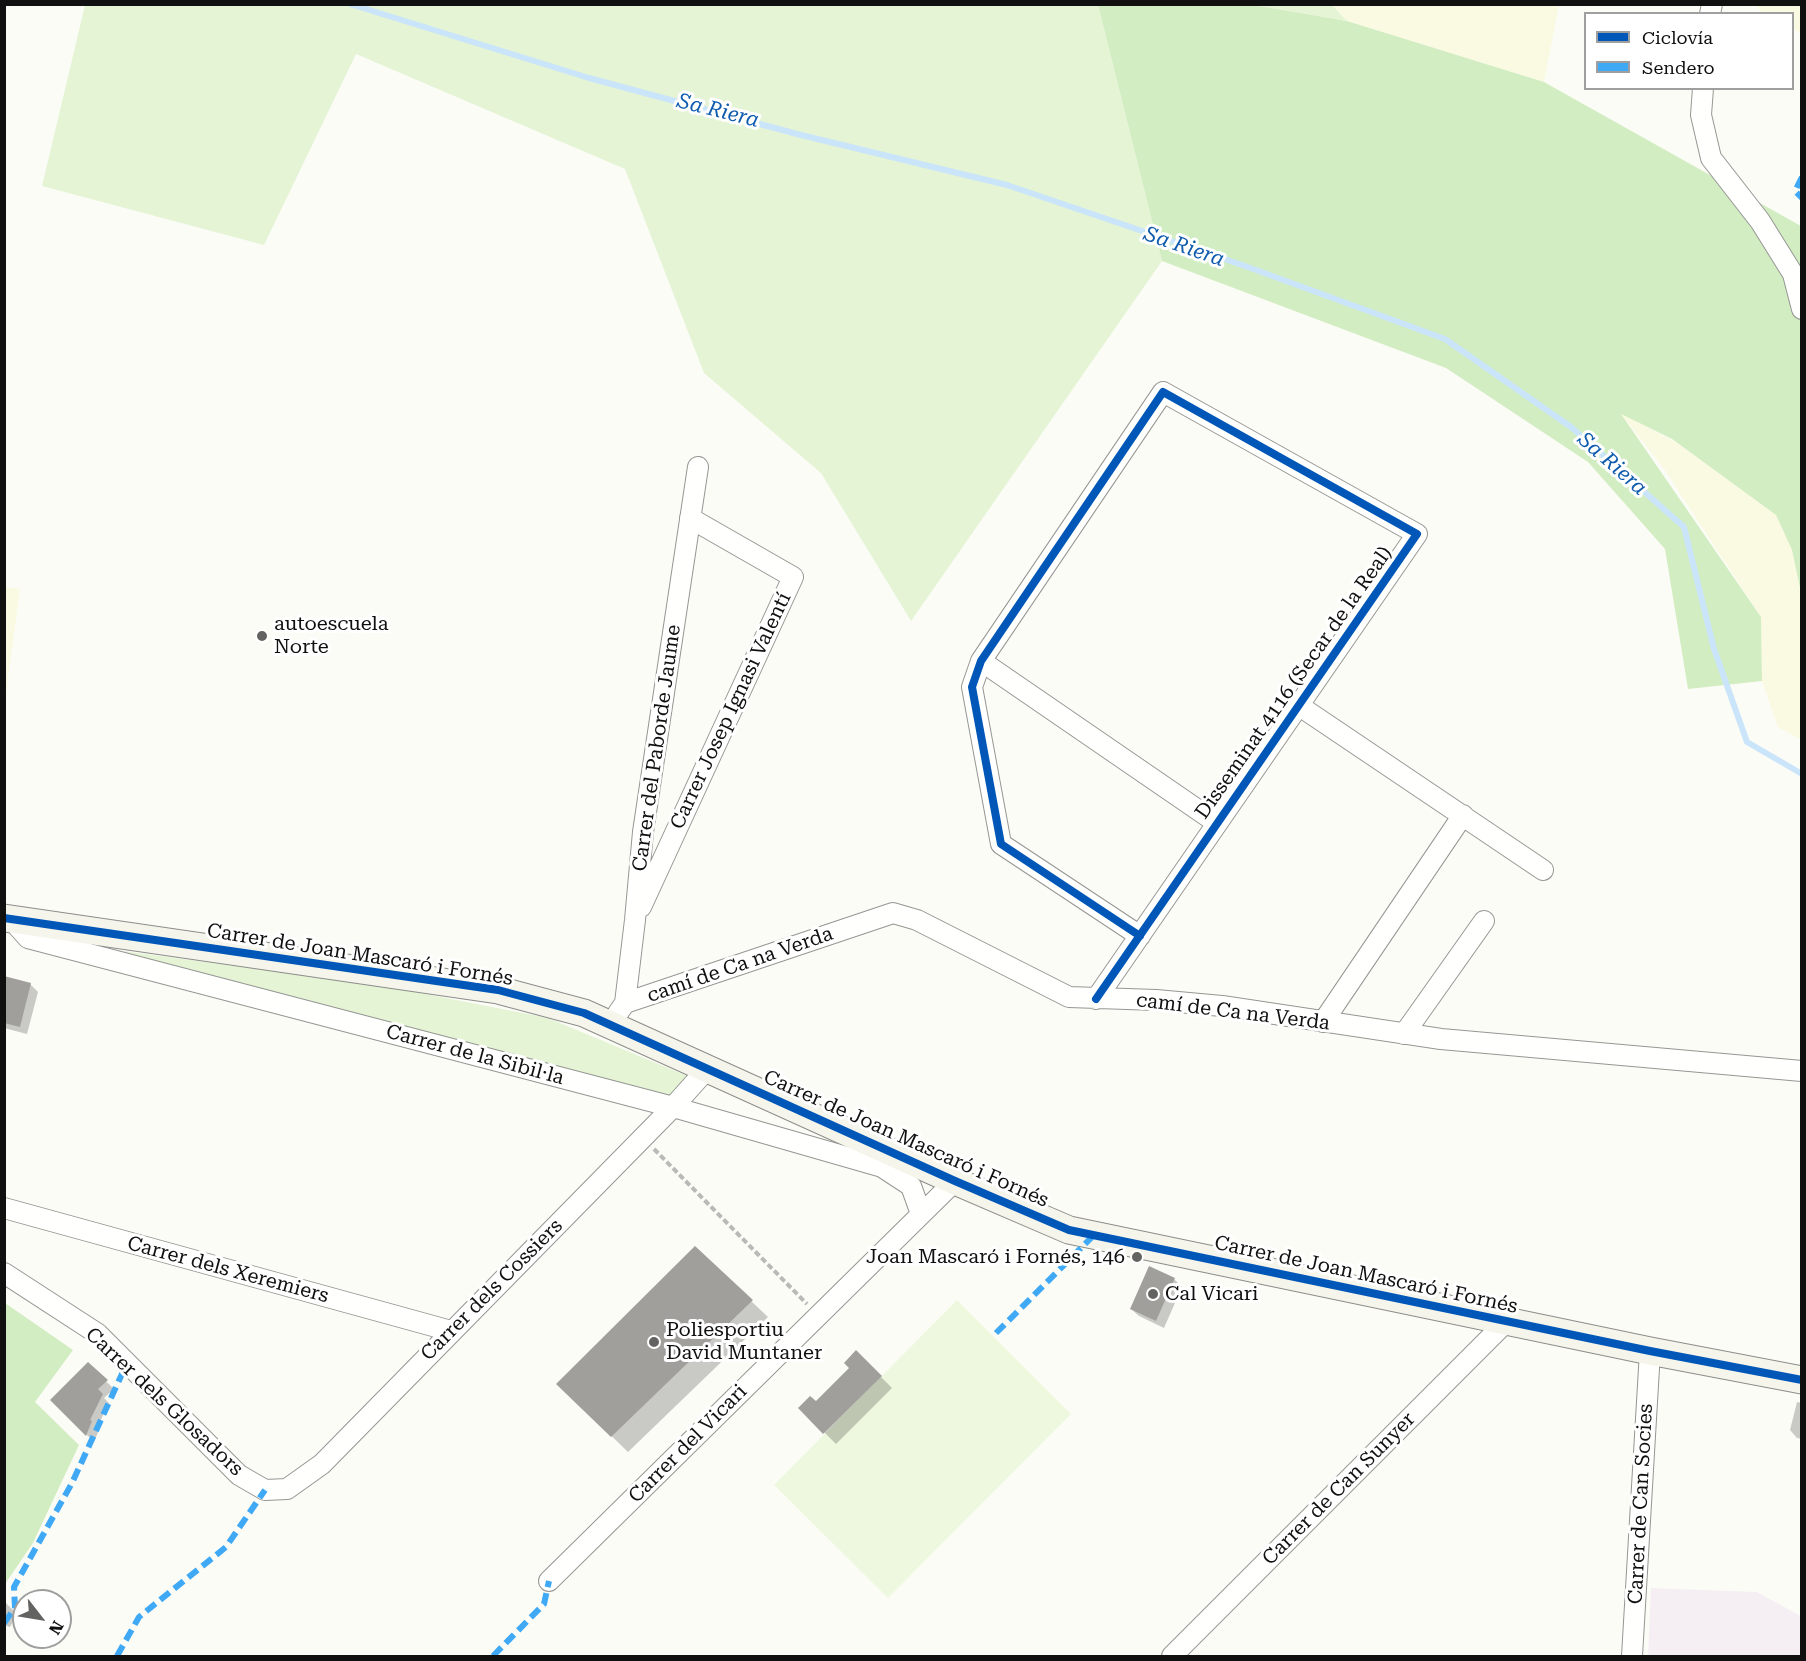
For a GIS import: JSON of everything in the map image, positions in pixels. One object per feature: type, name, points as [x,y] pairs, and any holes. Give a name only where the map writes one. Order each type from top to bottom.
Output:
[{"type":"street","points":[[1703,90],[1701,115],[1712,158],[1760,221],[1793,274],[1802,309]]},
{"type":"street","name":"Disseminat 4116 (Secar de la Real)","points":[[1096,999],[1140,936],[1298,705],[1417,534],[1162,392],[981,661],[972,687],[1001,844],[1140,936]]},
{"type":"street","name":"Carrer del Paborde Jaume","points":[[609,1025],[625,1003],[643,832],[698,467]]},
{"type":"street","name":"Carrer Josep Ignasi Valentí","points":[[635,920],[793,577],[690,518]]},
{"type":"street","name":"Disseminat 4116 (Secar de la Real)","points":[[981,661],[1217,823]]},
{"type":"street","name":"Disseminat 4116 (Secar de la Real)","points":[[1298,705],[1543,870]]},
{"type":"street","points":[[1323,1022],[1464,815]]},
{"type":"street","name":"camí de Ca na Verda","points":[[625,1003],[893,913],[917,920],[1069,997],[1156,1000],[1211,1005],[1404,1034],[1636,1058],[1802,1071]]},
{"type":"street","name":"Carrer de Joan Mascaró i Fornés","points":[[8,919],[498,990],[584,1013],[1069,1230],[1650,1351],[1802,1380]]},
{"type":"street","name":"Carrer de la Sibil·la","points":[[8,919],[28,938],[674,1107],[882,1167],[910,1186],[921,1214]]},
{"type":"street","points":[[1404,1034],[1484,921]]},
{"type":"street","name":"Carrer dels Cossiers","points":[[265,1490],[287,1489],[322,1464],[674,1107],[707,1069]]},
{"type":"street","name":"Carrer del Vicari","points":[[549,1581],[955,1180]]},
{"type":"street","name":"Carrer dels Xeremiers","points":[[4,1208],[451,1331]]},
{"type":"street","name":"Carrer dels Glosadors","points":[[4,1273],[98,1334],[239,1475],[265,1490]]},
{"type":"street","name":"Carrer de Can Sunyer","points":[[1172,1656],[1507,1321]]},
{"type":"street","name":"Carrer de Can Socies","points":[[1632,1656],[1650,1351]]},
{"type":"path","points":[[642,1137],[818,1315]]},
{"type":"shaded area","points":[[1651,1588],[1757,1592],[1801,1616],[1801,1656],[1648,1656]]},
{"type":"green space","points":[[85,5],[1098,5],[1162,261],[911,621],[821,473],[704,373],[625,169],[356,54],[264,245],[42,186]]},
{"type":"green space","points":[[1098,5],[1254,5],[1347,21],[1544,82],[1801,226],[1801,593],[1792,550],[1776,515],[1672,439],[1621,414],[1761,617],[1762,681],[1688,689],[1665,549],[1588,462],[1446,368],[1162,261]]},
{"type":"green space","points":[[1254,5],[1332,5],[1347,21]]},
{"type":"green space","points":[[1332,5],[1559,5],[1544,82],[1347,21]]},
{"type":"green space","points":[[1757,5],[1801,5],[1801,34],[1794,30],[1794,12],[1760,11]]},
{"type":"green space","points":[[1620,413],[1677,443],[1776,515],[1792,550],[1801,593],[1801,740],[1778,727],[1762,681],[1761,617],[1662,466]]},
{"type":"green space","points":[[4,587],[20,589],[5,701]]},
{"type":"green space","points":[[85,946],[385,986],[548,1018],[692,1078],[670,1101]]},
{"type":"green space","points":[[957,1300],[1071,1414],[888,1598],[774,1485]]},
{"type":"green space","points":[[5,1303],[73,1350],[35,1402],[79,1445],[33,1543],[5,1584]]},
{"type":"building","points":[[4,976],[31,983],[20,1027],[4,1023]]},
{"type":"building","name":"Poliesportiu David Muntaner","points":[[695,1246],[753,1300],[611,1437],[556,1384]]},
{"type":"building","name":"Cal Vicari","points":[[1149,1266],[1175,1278],[1156,1321],[1130,1309]]},
{"type":"building","points":[[856,1350],[882,1376],[823,1434],[798,1408],[810,1396],[816,1401],[849,1368],[844,1363]]},
{"type":"building","points":[[88,1362],[108,1380],[98,1389],[103,1394],[90,1420],[92,1421],[86,1436],[50,1400]]},
{"type":"waterway","name":"Sa Riera","points":[[350,4],[589,78],[797,134],[1007,185],[1245,266],[1445,339],[1571,427],[1684,527],[1714,649],[1747,742],[1802,774]]},
{"type":"marked path","points":[[1802,177],[1795,191],[1802,198]]},
{"type":"marked path","points":[[996,1333],[1094,1235]]},
{"type":"marked path","points":[[4,1623],[15,1608],[14,1587],[72,1483],[127,1363]]},
{"type":"marked path","points":[[117,1656],[139,1617],[226,1547],[265,1490]]},
{"type":"marked path","points":[[493,1656],[544,1604],[549,1581]]},
{"type":"cycle path","points":[[1096,999],[1417,534],[1163,392],[981,661],[972,687],[1001,844],[1140,936]]},
{"type":"cycle path","points":[[4,918],[498,990],[584,1013],[955,1181],[1069,1230],[1650,1351],[1802,1380]]},
{"type":"place","name":"autoescuela Norte","points":[[262,636]]},
{"type":"place","name":"Joan Mascaró i Fornés, 146","points":[[1137,1257]]},
{"type":"place","name":"Cal Vicari","points":[[1153,1294]]},
{"type":"place","name":"Poliesportiu David Muntaner","points":[[654,1342]]}]
